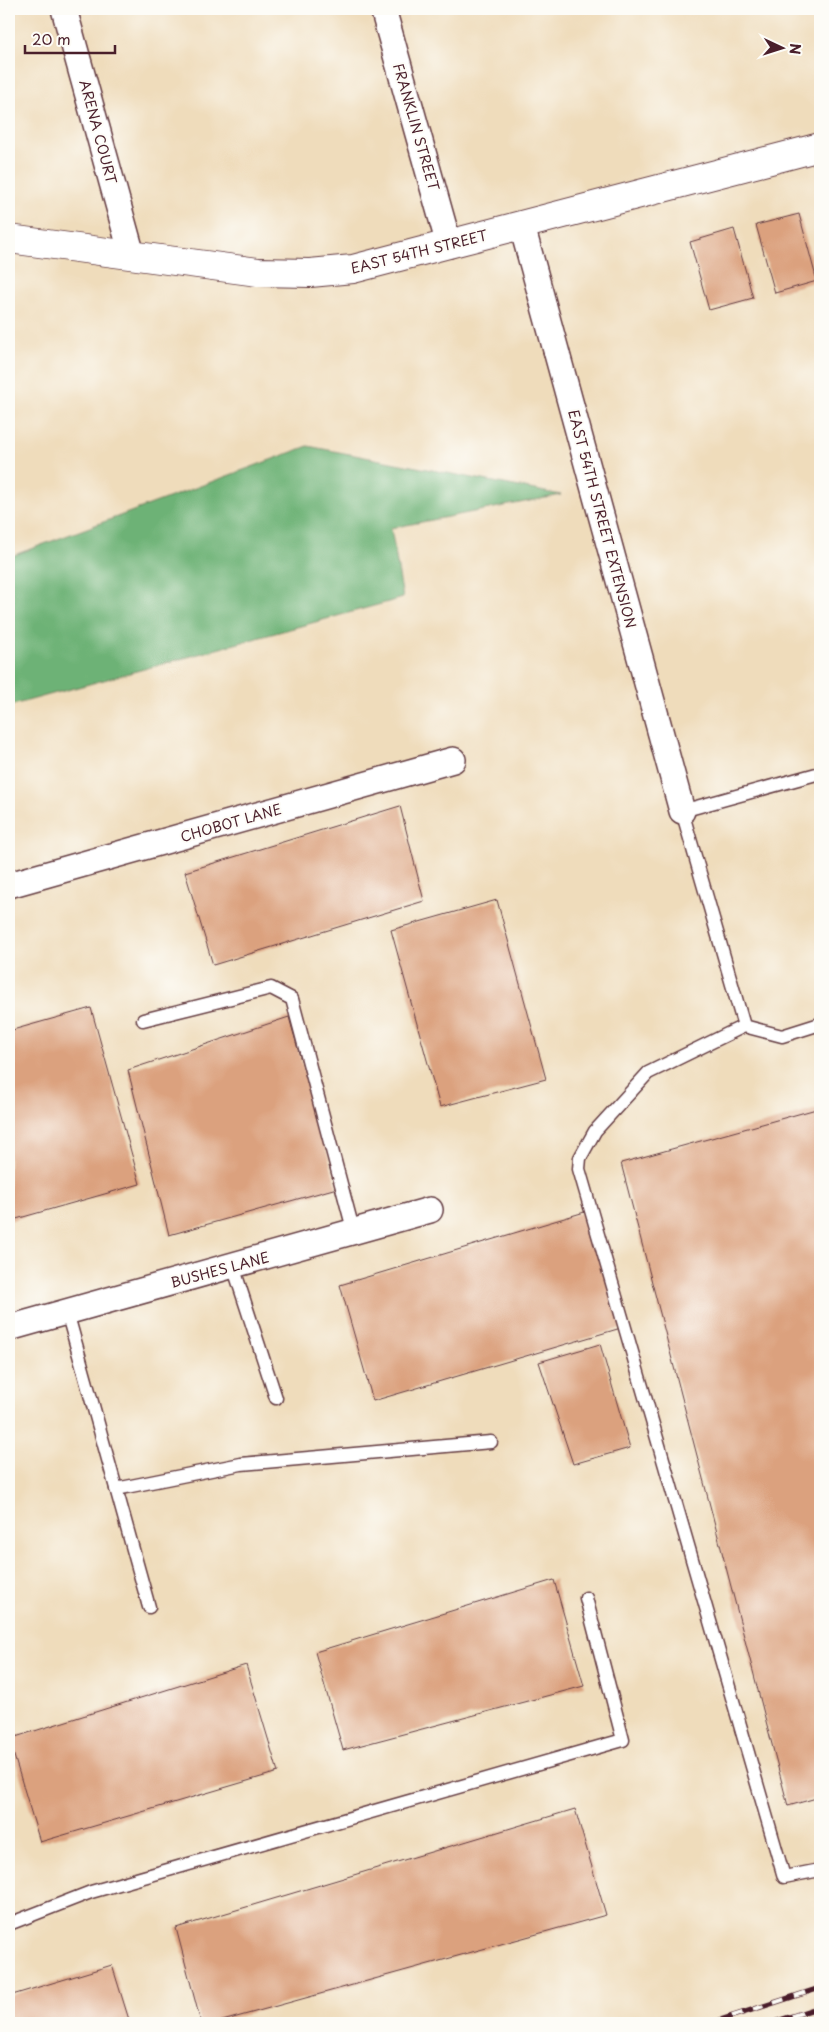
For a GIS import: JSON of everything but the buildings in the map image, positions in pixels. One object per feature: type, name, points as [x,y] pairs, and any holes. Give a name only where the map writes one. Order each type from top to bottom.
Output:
[{"type":"street","name":"ARENA COURT","points":[[64,9],[132,255]]},
{"type":"street","name":"FRANKLIN STREET","points":[[383,9],[449,246]]},
{"type":"street","name":"EAST 54TH STREET","points":[[9,239],[258,272],[310,273],[353,269],[449,246],[820,147]]},
{"type":"street","name":"EAST 54TH STREET EXTENSION","points":[[522,226],[682,811]]},
{"type":"street","name":"CHOBOT LANE","points":[[9,885],[453,760]]},
{"type":"street","name":"BUSHES LANE","points":[[9,1328],[354,1233],[430,1210]]},
{"type":"lane","points":[[744,1026],[682,811],[820,774]]},
{"type":"lane","points":[[143,1020],[271,988],[292,999],[354,1233]]},
{"type":"lane","points":[[820,1024],[782,1036],[744,1026],[648,1073],[595,1131],[580,1158],[579,1169],[784,1877],[820,1870]]},
{"type":"lane","points":[[233,1266],[276,1398]]},
{"type":"lane","points":[[67,1312],[149,1607]]},
{"type":"lane","points":[[116,1489],[241,1464],[491,1442]]},
{"type":"lane","points":[[9,1924],[92,1892],[623,1740],[586,1598]]},
{"type":"green space","points":[[308,446],[561,495],[391,528],[403,598],[9,706],[9,557]]},
{"type":"railway","points":[[711,2023],[820,1988]]},
{"type":"railway","points":[[771,2023],[820,2007]]}]
